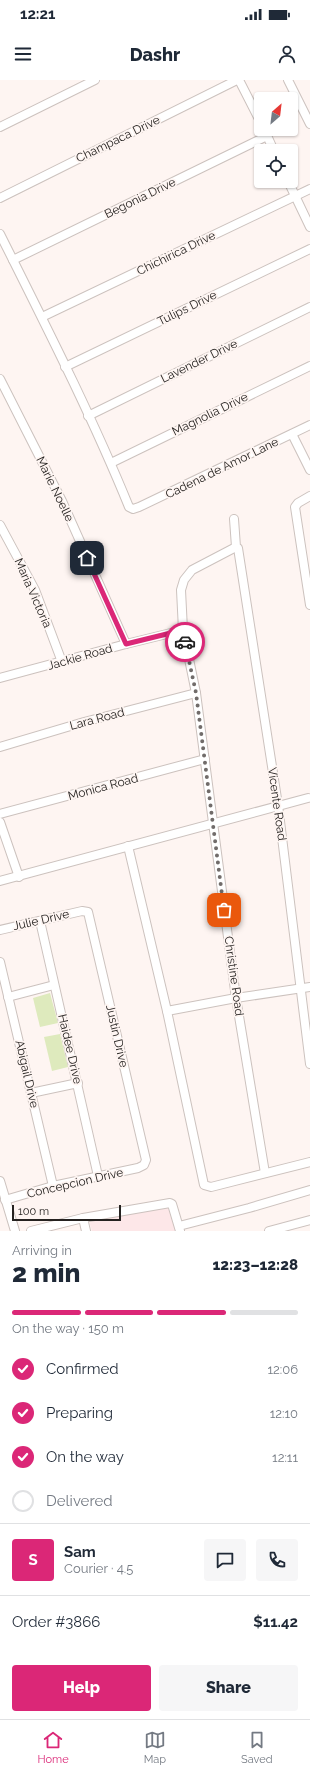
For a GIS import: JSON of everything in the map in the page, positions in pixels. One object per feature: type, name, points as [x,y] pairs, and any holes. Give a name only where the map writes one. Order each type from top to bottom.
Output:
[{"type":"street","points":[[0,127],[95,80]]},
{"type":"street","points":[[238,80],[254,110]]},
{"type":"street","name":"Champaca Drive","points":[[0,198],[238,80]]},
{"type":"street","points":[[288,80],[310,124]]},
{"type":"street","name":"Begonia Drive","points":[[13,260],[258,136]]},
{"type":"street","points":[[291,188],[310,228]]},
{"type":"street","name":"Chichirica Drive","points":[[42,317],[310,188]]},
{"type":"street","points":[[0,234],[42,317],[111,463]]},
{"type":"street","name":"Tulips Drive","points":[[65,367],[310,249]]},
{"type":"street","name":"Lavender Drive","points":[[88,416],[310,307]]},
{"type":"street","name":"Magnolia Drive","points":[[111,463],[310,366]]},
{"type":"street","name":"Marie Noelle","points":[[0,379],[62,501],[126,644]]},
{"type":"street","name":"Cadena de Amor Lane","points":[[111,463],[129,507],[133,509],[310,426]]},
{"type":"street","points":[[292,434],[310,470]]},
{"type":"street","points":[[310,496],[298,503],[295,507],[310,605]]},
{"type":"street","name":"Vicente Road","points":[[234,519],[236,547],[238,548],[306,988],[310,1064]]},
{"type":"street","name":"Maria Victoria","points":[[0,525],[34,590],[62,662]]},
{"type":"street","name":"Christine Road","points":[[236,547],[192,570],[187,575],[181,590],[183,630],[196,693],[236,998],[265,1172]]},
{"type":"street","name":"Jackie Road","points":[[1,676],[62,662],[183,630]]},
{"type":"street","name":"Lara Road","points":[[0,747],[84,722],[196,693]]},
{"type":"street","name":"Monica Road","points":[[0,814],[205,759]]},
{"type":"street","points":[[0,882],[308,798]]},
{"type":"street","points":[[0,822],[18,877]]},
{"type":"street","points":[[128,846],[167,1011],[204,1185],[212,1187],[265,1172],[310,1162]]},
{"type":"street","name":"Julie Drive","points":[[0,930],[82,911]]},
{"type":"street","name":"Justin Drive","points":[[82,911],[88,912],[91,923],[146,1160],[144,1165]]},
{"type":"street","name":"Haidee Drive","points":[[40,921],[98,1176]]},
{"type":"street","name":"Abigail Drive","points":[[0,962],[53,1186]]},
{"type":"street","points":[[8,997],[54,985]]},
{"type":"street","points":[[167,1011],[236,998],[306,988]]},
{"type":"street","points":[[31,1093],[78,1083]]},
{"type":"street","name":"Concepcion Drive","points":[[5,1200],[53,1186],[138,1168],[144,1165]]},
{"type":"street","points":[[0,1181],[15,1231]]},
{"type":"street","points":[[31,1231],[83,1218],[172,1204],[180,1228],[310,1190]]},
{"type":"street","points":[[83,1218],[86,1231]]},
{"type":"street","points":[[269,1231],[310,1220]]},
{"type":"shaded area","points":[[172,1207],[178,1231],[92,1231],[89,1221]]},
{"type":"green space","points":[[50,993],[58,1023],[40,1027],[33,998]]},
{"type":"green space","points":[[60,1034],[68,1067],[52,1071],[44,1037]]},
{"type":"way so far","points":[[185,642],[196,693],[224,910]]},
{"type":"route","points":[[87,558],[126,644],[183,630],[185,642]]}]
